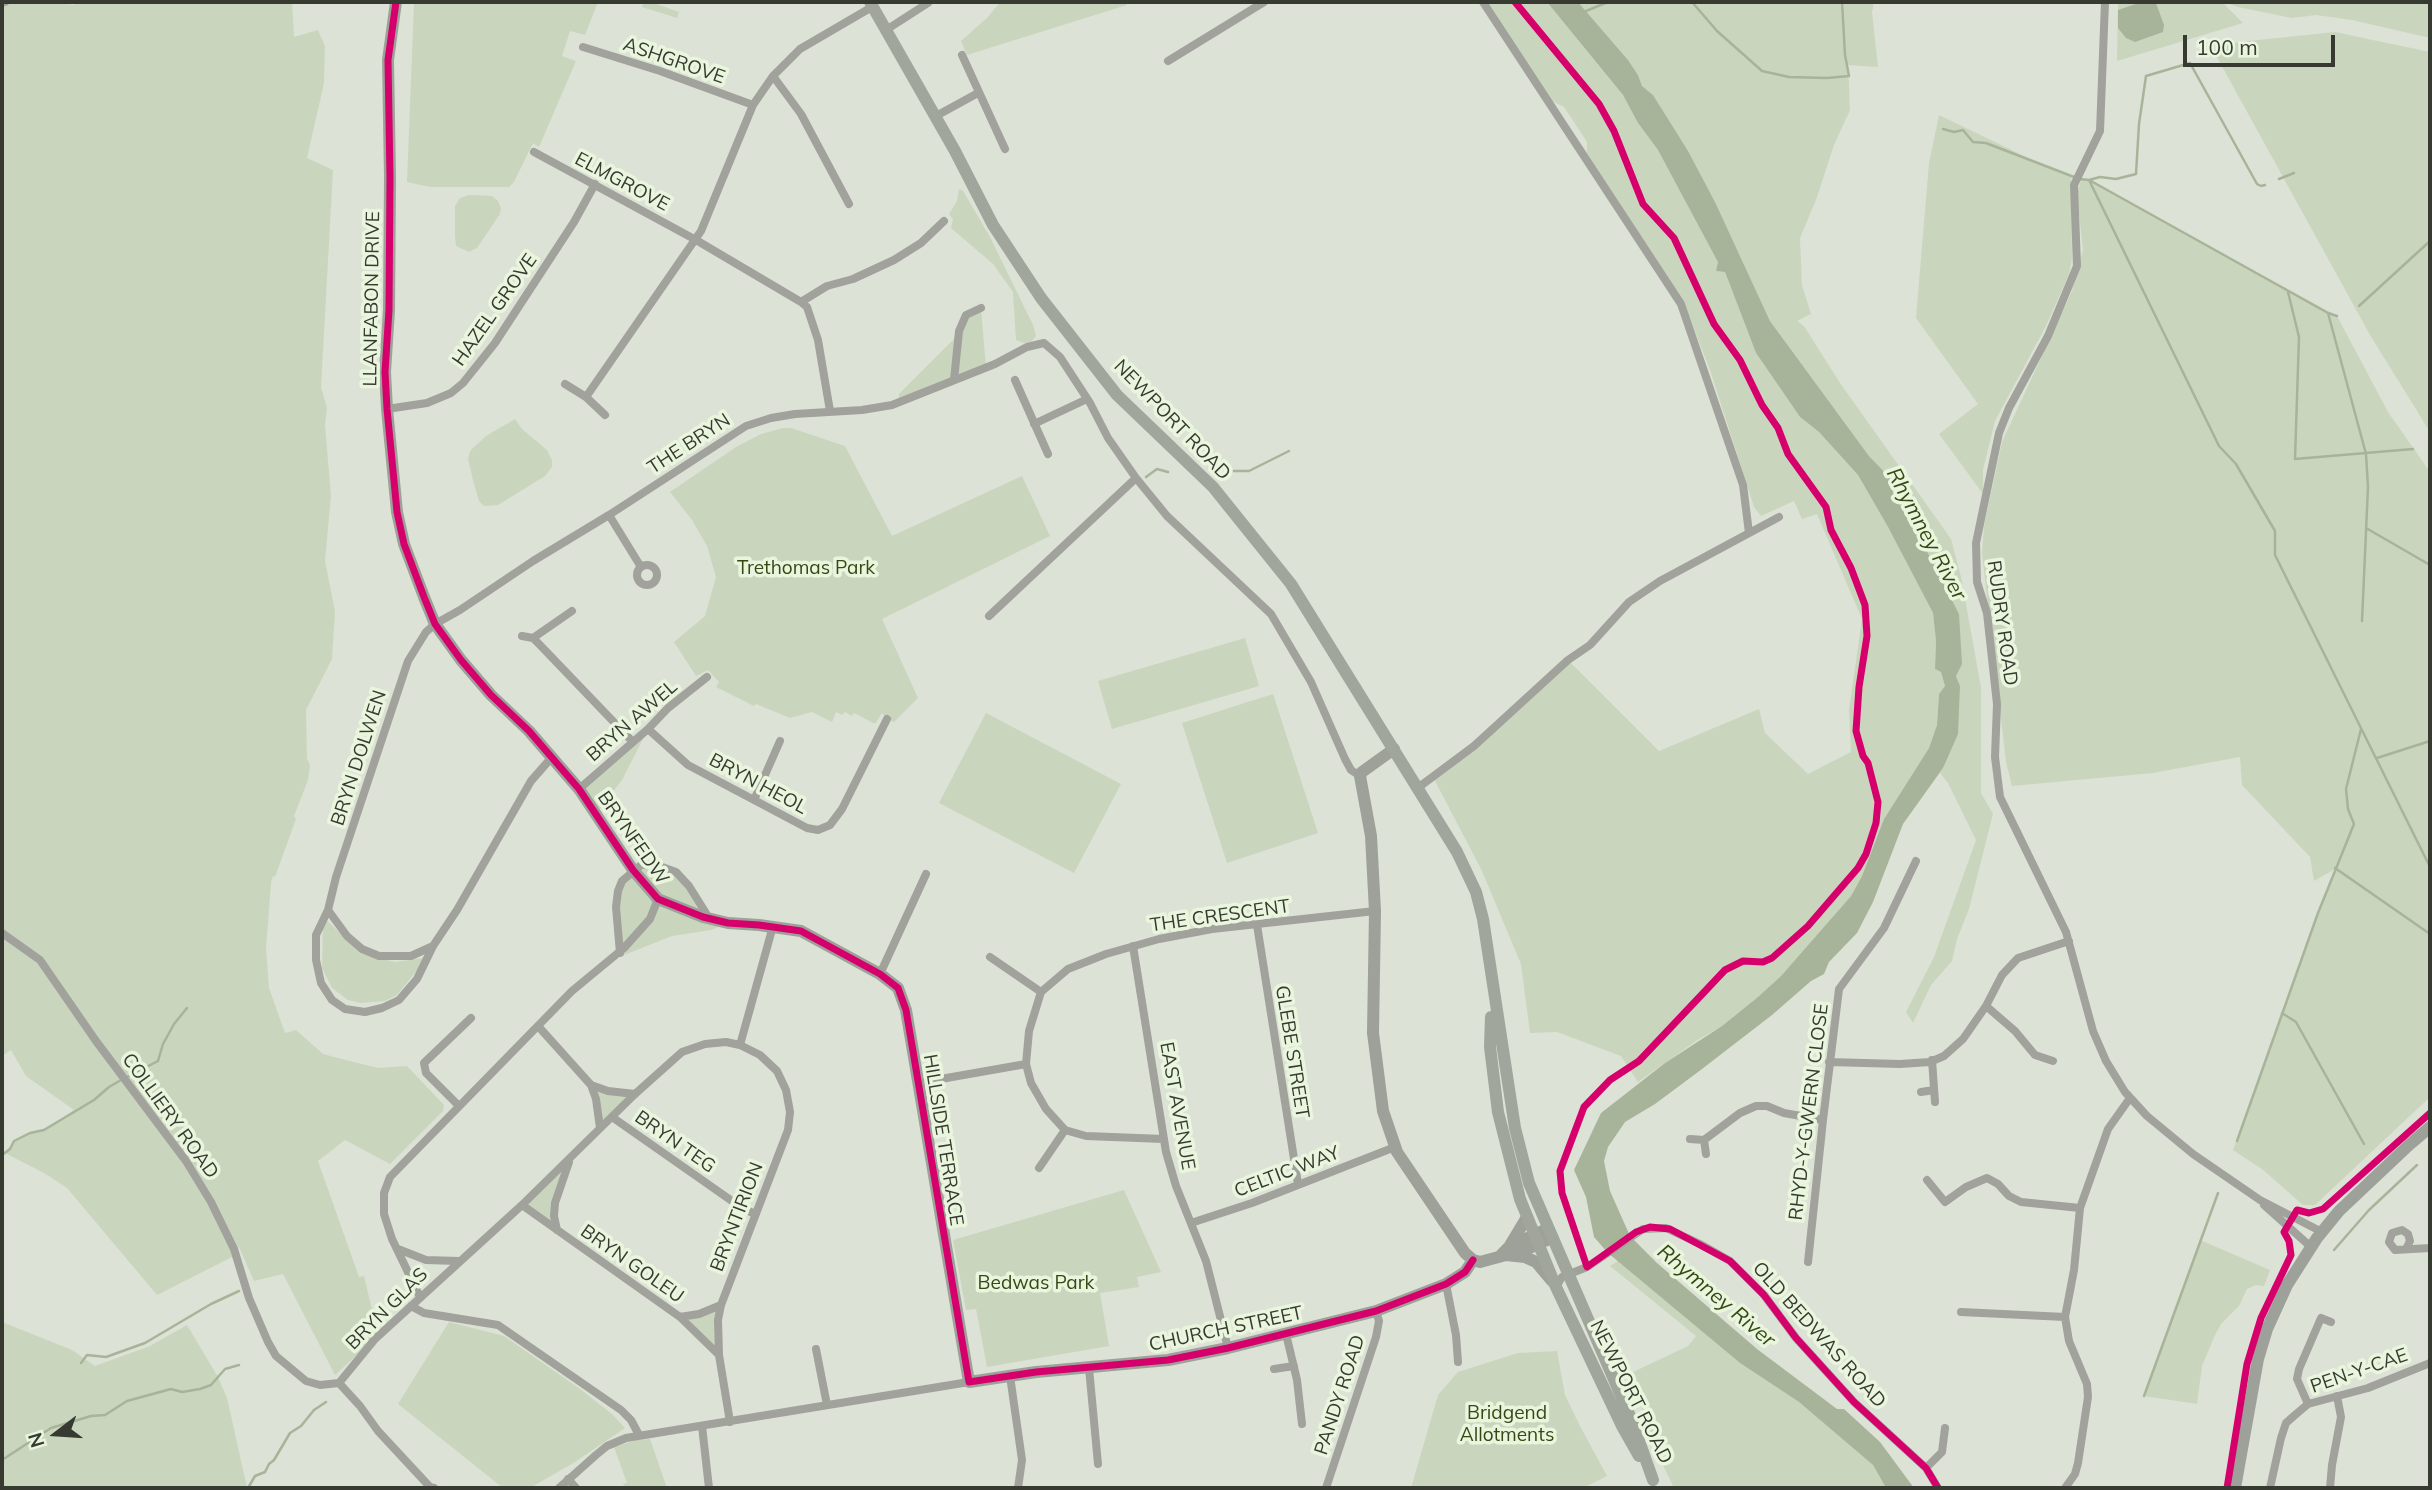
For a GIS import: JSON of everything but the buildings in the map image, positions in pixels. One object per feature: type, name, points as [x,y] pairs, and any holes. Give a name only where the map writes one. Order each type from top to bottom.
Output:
[{"type":"main road","name":"NEWPORT ROAD","points":[[871,4],[936,116],[993,225],[1056,320],[1117,395],[1213,487],[1291,584],[1452,843],[1476,892],[1483,919],[1520,1153],[1556,1287],[1622,1426],[1655,1484]]},
{"type":"main road","name":"NEWPORT ROAD","points":[[1491,978],[1490,1047],[1496,1102],[1510,1164],[1527,1217],[1569,1274],[1637,1431],[1655,1484]]},
{"type":"street","name":"LLANFABON DRIVE","points":[[396,2],[388,60],[390,178],[386,372],[397,513],[404,544],[435,624],[484,688],[529,731],[579,789]]},
{"type":"street","points":[[1168,61],[1264,2]]},
{"type":"street","points":[[1483,2],[1681,304],[1743,485],[1749,533]]},
{"type":"street","name":"RUDRY ROAD","points":[[2105,2],[2100,131],[2074,185],[2077,266],[2048,336],[2009,408],[1999,433],[1976,542],[1977,582],[1987,614],[1997,704],[1995,757],[2000,797],[2069,941],[2093,1031],[2112,1073],[2130,1098],[2175,1140],[2260,1200]]},
{"type":"street","points":[[886,30],[929,3]]},
{"type":"street","points":[[586,397],[707,222],[753,105],[773,76],[800,49],[871,4]]},
{"type":"street","name":"ASHGROVE","points":[[583,47],[660,71],[753,105]]},
{"type":"street","points":[[962,55],[1005,149]]},
{"type":"street","points":[[773,76],[801,114],[849,204]]},
{"type":"street","points":[[936,116],[978,93]]},
{"type":"street","name":"ELMGROVE","points":[[534,152],[696,240],[801,302]]},
{"type":"street","name":"HAZEL GROVE","points":[[387,409],[412,407],[438,399],[452,393],[470,376],[530,290],[595,184]]},
{"type":"street","points":[[830,411],[818,340],[807,307],[801,302],[827,286],[853,279],[894,260],[921,243],[944,221]]},
{"type":"street","points":[[954,380],[959,331],[966,316],[981,308]]},
{"type":"street","name":"THE BRYN","points":[[435,624],[746,426],[771,418],[892,405],[995,364],[1027,347],[1044,343],[1053,349],[1087,399]]},
{"type":"street","points":[[1015,380],[1048,454]]},
{"type":"street","points":[[565,383],[586,397],[605,415]]},
{"type":"street","points":[[1034,424],[1087,399],[1108,438],[1167,516],[1270,614],[1311,682],[1342,753],[1351,769],[1360,776],[1370,824],[1375,911],[1373,1033],[1383,1111],[1395,1147],[1462,1249],[1473,1260],[1485,1262],[1543,1236]]},
{"type":"street","points":[[989,617],[1136,478]]},
{"type":"street","points":[[609,515],[641,567]]},
{"type":"street","points":[[1419,787],[1474,746],[1568,660],[1590,645],[1629,602],[1660,581],[1779,517]]},
{"type":"street","points":[[533,638],[572,611]]},
{"type":"street","name":"BRYN DOLWEN","points":[[435,624],[421,639],[408,661],[336,877],[328,910],[316,935],[316,960],[321,983],[332,1000],[345,1009],[365,1012],[399,1000],[417,979],[433,946],[457,910],[531,781],[552,757]]},
{"type":"street","points":[[522,636],[533,638],[632,741]]},
{"type":"street","name":"BRYN AWEL","points":[[579,789],[668,708],[707,677]]},
{"type":"street","name":"BRYN HEOL","points":[[648,729],[688,765],[807,828],[818,830],[830,825],[842,808],[887,719]]},
{"type":"street","points":[[754,800],[780,741]]},
{"type":"street","points":[[1360,776],[1394,749]]},
{"type":"street","name":"BRYNFEDW","points":[[579,789],[633,870],[658,899],[728,923],[800,931],[826,943]]},
{"type":"street","name":"RHYD-Y-GWERN CLOSE","points":[[1808,1262],[1839,989],[1884,928],[1916,861]]},
{"type":"street","name":"BRYNFEDW","points":[[633,870],[640,865],[654,864],[676,872],[689,886],[709,918]]},
{"type":"street","points":[[620,953],[615,907],[622,881],[633,870]]},
{"type":"street","points":[[880,974],[926,874]]},
{"type":"street","name":"BRYNFEDW","points":[[420,1297],[384,1214],[384,1194],[390,1177],[582,982],[620,953],[650,919],[658,899]]},
{"type":"street","points":[[328,910],[347,936],[362,949],[379,956],[411,956],[433,946]]},
{"type":"street","name":"THE CRESCENT","points":[[1041,992],[1068,968],[1133,946],[1204,931],[1375,911]]},
{"type":"street","name":"GLEBE STREET","points":[[1257,925],[1297,1184]]},
{"type":"street","points":[[740,1045],[773,926]]},
{"type":"street","name":"COLLIERY ROAD","points":[[2,933],[40,960],[96,1041],[186,1161],[211,1202],[234,1250],[249,1298],[276,1356],[306,1381],[320,1385],[339,1383]]},
{"type":"street","points":[[1829,1062],[1900,1064],[1944,1056],[1963,1039],[1986,1006],[2002,975],[2018,958],[2069,941]]},
{"type":"street","name":"HILLSIDE TERRACE","points":[[826,943],[880,974],[898,988],[906,1010],[969,1382]]},
{"type":"street","name":"EAST AVENUE","points":[[1133,946],[1164,1139],[1176,1186],[1214,1287],[1228,1348]]},
{"type":"street","points":[[990,957],[1041,992],[1029,1031],[1026,1063],[1036,1092],[1046,1109],[1065,1130],[1086,1136],[1164,1139]]},
{"type":"street","points":[[1986,1006],[2015,1031],[2035,1055],[2053,1061]]},
{"type":"street","points":[[458,1105],[426,1073],[424,1063],[469,1024]]},
{"type":"street","points":[[538,1026],[591,1085],[600,1128]]},
{"type":"street","name":"BRYN GLAS","points":[[339,1383],[375,1339],[522,1205],[635,1094],[682,1052],[705,1044],[726,1042],[740,1045]]},
{"type":"street","name":"BRYNTIRION","points":[[730,1422],[719,1354],[718,1320],[721,1305],[788,1130],[790,1112],[786,1090],[777,1071],[760,1055],[740,1045]]},
{"type":"street","points":[[1932,1060],[1936,1102]]},
{"type":"street","points":[[918,1083],[1026,1063]]},
{"type":"street","points":[[591,1085],[608,1091],[635,1094]]},
{"type":"street","points":[[1921,1092],[1934,1090]]},
{"type":"street","points":[[2065,1488],[2075,1474],[2078,1463],[2087,1404],[2087,1384],[2069,1341],[2065,1317],[2074,1270],[2080,1208],[2108,1129],[2130,1098]]},
{"type":"street","points":[[1690,1139],[1704,1140],[1740,1113],[1756,1107],[1768,1107],[1795,1116],[1823,1120]]},
{"type":"street","name":"BRYN TEG","points":[[612,1117],[742,1208],[755,1214]]},
{"type":"street","points":[[2235,1488],[2254,1373],[2267,1329],[2287,1285],[2322,1231],[2349,1200],[2430,1127]]},
{"type":"street","points":[[1039,1168],[1065,1130]]},
{"type":"street","points":[[1704,1140],[1706,1154]]},
{"type":"street","name":"CELTIC WAY","points":[[1191,1223],[1252,1203],[1395,1147]]},
{"type":"street","name":"BRYN GLAS","points":[[557,1230],[555,1203],[572,1156]]},
{"type":"street","points":[[1927,1180],[1944,1202],[1966,1187],[1986,1178],[2021,1202],[2080,1208]]},
{"type":"street","points":[[2260,1200],[2322,1231]]},
{"type":"street","points":[[2260,1200],[2311,1247]]},
{"type":"street","name":"BRYN GOLEU","points":[[522,1205],[680,1317],[719,1354]]},
{"type":"street","points":[[1508,1252],[1527,1217]]},
{"type":"street","name":"OLD BEDWAS ROAD","points":[[1556,1287],[1559,1280],[1587,1267],[1630,1236],[1650,1227],[1666,1228],[1730,1261],[1764,1295],[1796,1338],[1854,1402],[1926,1468],[1938,1488]]},
{"type":"street","name":"BRYN GLAS","points":[[397,1248],[426,1259],[459,1261]]},
{"type":"street","points":[[2406,1249],[2430,1248]]},
{"type":"street","points":[[1508,1252],[1536,1262],[1556,1287]]},
{"type":"street","name":"CHURCH STREET","points":[[559,1488],[607,1447],[639,1435],[969,1382],[1168,1360],[1228,1348],[1376,1311],[1446,1284],[1465,1272],[1473,1260]]},
{"type":"street","points":[[1446,1284],[1456,1335],[1458,1362]]},
{"type":"street","points":[[680,1317],[699,1314],[721,1305]]},
{"type":"street","points":[[411,1306],[424,1313],[498,1325],[621,1410],[631,1420],[639,1435]]},
{"type":"street","name":"PANDY ROAD","points":[[1326,1488],[1373,1347],[1379,1321],[1376,1311]]},
{"type":"street","points":[[1961,1312],[2065,1317]]},
{"type":"street","points":[[2308,1404],[2297,1379],[2299,1369],[2321,1318],[2331,1322]]},
{"type":"street","points":[[1286,1334],[1294,1366],[1302,1424]]},
{"type":"street","points":[[816,1349],[827,1405]]},
{"type":"street","name":"PEN-Y-CAE","points":[[2270,1488],[2286,1423],[2308,1404],[2368,1388],[2430,1363]]},
{"type":"street","points":[[1274,1369],[1294,1366]]},
{"type":"street","points":[[1089,1368],[1098,1464]]},
{"type":"street","points":[[1010,1376],[1022,1460],[1018,1488]]},
{"type":"street","points":[[339,1383],[378,1431],[431,1488]]},
{"type":"street","points":[[2330,1488],[2341,1417],[2337,1396]]},
{"type":"street","points":[[702,1426],[709,1488]]},
{"type":"street","points":[[1926,1468],[1942,1451],[1945,1428]]},
{"type":"street","points":[[568,1479],[576,1488]]},
{"type":"green space","points":[[2,2],[62,2],[73,5],[81,2],[292,2],[294,37],[318,30],[325,46],[324,83],[307,158],[333,170],[321,387],[327,408],[325,425],[331,496],[325,561],[335,611],[332,659],[306,710],[307,759],[310,765],[308,780],[271,883],[266,949],[269,988],[285,1033],[296,1030],[323,1054],[378,1068],[407,1066],[444,1105],[443,1111],[390,1164],[345,1140],[318,1161],[359,1277],[364,1276],[377,1331],[358,1354],[335,1375],[283,1274],[254,1281],[239,1247],[231,1251],[232,1257],[157,1295],[67,1188],[5,1153],[14,1141],[44,1130],[74,1110],[26,1076],[11,1050],[2,1056]]},
{"type":"green space","points":[[414,2],[598,2],[585,35],[570,31],[562,56],[576,61],[539,147],[533,143],[509,187],[430,187],[407,182]]},
{"type":"green space","points":[[644,2],[679,12],[677,18],[642,7]]},
{"type":"green space","points":[[1000,2],[1125,2],[1127,5],[967,55],[961,41],[988,17]]},
{"type":"green space","points":[[1488,2],[1547,2],[1623,95],[1638,123],[1658,150],[1719,262],[1716,271],[1725,272],[1756,353],[1800,417],[1819,432],[1858,475],[1888,527],[1933,613],[1935,669],[1941,672],[1945,686],[1939,694],[1937,725],[1929,748],[1884,819],[1862,876],[1851,896],[1781,976],[1758,997],[1722,1026],[1638,1082],[1621,1056],[1557,1032],[1530,1033],[1521,964],[1482,871],[1433,777],[1568,660],[1659,751],[1759,709],[1765,733],[1808,774],[1851,752],[1849,710],[1862,619],[1817,514],[1802,519],[1794,501],[1761,516],[1754,507],[1710,370],[1686,308],[1587,153],[1587,142],[1564,107],[1552,101]]},
{"type":"green space","points":[[1578,2],[1874,2],[1872,12],[1878,67],[1848,65],[1850,110],[1834,145],[1800,238],[1802,285],[1811,314],[1797,321],[1804,326],[1840,383],[1951,539],[1961,577],[1981,687],[1981,793],[1993,814],[1969,909],[1952,961],[1931,985],[1913,1023],[1906,1012],[1934,957],[1976,840],[1948,783],[1940,773],[1960,686],[1956,676],[1959,614],[1904,506],[1896,484],[1869,456],[1770,321],[1716,204],[1653,95],[1642,86],[1628,60]]},
{"type":"green space","points":[[2118,2],[2222,2],[2243,23],[2117,61]]},
{"type":"green space","points":[[2224,2],[2430,2],[2430,38],[2352,20],[2316,15],[2292,18]]},
{"type":"green space","points":[[2335,32],[2430,52],[2430,432],[2370,335],[2213,50],[2239,42]]},
{"type":"green space","points":[[1939,115],[2071,176],[2072,259],[2069,274],[2046,326],[1995,421],[1983,470],[1983,494],[1939,434],[1978,404],[1916,318],[1929,163]]},
{"type":"green space","points":[[2081,180],[2089,180],[2337,316],[2388,412],[2430,472],[2430,1097],[2315,1205],[2303,1205],[2262,1169],[2233,1150],[2335,869],[2314,881],[2310,857],[2242,785],[2240,757],[2153,773],[2012,786],[2006,762],[1982,553],[1984,526],[2002,442],[2072,291],[2083,250],[2077,194]]},
{"type":"green space","points":[[959,189],[963,191],[990,237],[1033,325],[1036,336],[1031,342],[1016,340],[1013,292],[993,264],[951,228],[953,219],[949,214],[957,201]]},
{"type":"green space","points":[[469,195],[492,196],[501,208],[500,214],[477,248],[469,252],[456,246],[455,206],[460,198]]},
{"type":"green space","points":[[981,308],[986,368],[898,403],[899,394],[958,335],[962,322]]},
{"type":"green space","points":[[515,419],[522,429],[547,450],[552,467],[545,476],[498,505],[484,506],[479,501],[473,480],[468,459],[470,451],[486,436]]},
{"type":"green space","name":"Trethomas Park","points":[[791,428],[845,446],[892,536],[1022,476],[1050,536],[882,619],[918,698],[894,722],[882,713],[875,724],[854,713],[852,716],[845,712],[842,715],[836,712],[832,722],[812,712],[790,718],[756,704],[754,706],[716,687],[719,682],[708,670],[696,676],[674,642],[705,616],[716,577],[707,546],[692,520],[670,492],[736,447],[761,434]]},
{"type":"green space","points":[[1245,638],[1259,686],[1112,729],[1098,681]]},
{"type":"green space","points":[[1273,694],[1318,833],[1227,863],[1182,723]]},
{"type":"green space","points":[[986,713],[1121,784],[1074,873],[939,803]]},
{"type":"green space","points":[[648,729],[622,780],[596,814],[579,789]]},
{"type":"green space","points":[[641,865],[676,872],[709,918],[728,923],[711,930],[672,936],[609,961],[619,953],[618,891]]},
{"type":"green space","points":[[326,920],[363,954],[395,962],[423,958],[422,964],[397,995],[385,1001],[361,1003],[348,1000],[332,988],[322,968],[323,922]]},
{"type":"green space","points":[[591,1085],[635,1094],[600,1128]]},
{"type":"green space","points":[[572,1156],[561,1181],[556,1225],[522,1205]]},
{"type":"green space","name":"Bedwas Park","points":[[1124,1190],[1161,1272],[1137,1277],[1139,1287],[1100,1293],[1109,1346],[987,1367],[976,1309],[966,1310],[953,1240]]},
{"type":"green space","points":[[2200,1240],[2270,1270],[2264,1286],[2256,1285],[2247,1289],[2239,1306],[2221,1324],[2215,1335],[2202,1366],[2197,1404],[2144,1396]]},
{"type":"green space","points":[[1618,1261],[1740,1363],[1799,1402],[1873,1465],[1886,1488],[1674,1488],[1646,1430],[1642,1407],[1629,1374],[1688,1346],[1696,1336],[1610,1266]]},
{"type":"green space","points":[[721,1305],[719,1355],[680,1317]]},
{"type":"green space","points":[[2,1322],[72,1350],[95,1366],[150,1346],[187,1325],[218,1377],[227,1398],[247,1488],[2,1488]]},
{"type":"green space","points":[[449,1322],[504,1336],[580,1389],[625,1428],[530,1488],[503,1488],[398,1404]]},
{"type":"green space","name":"Bridgend Allotments","points":[[1557,1351],[1565,1395],[1607,1476],[1583,1488],[1411,1488],[1438,1395],[1458,1372],[1518,1353]]},
{"type":"green space","points":[[650,1439],[667,1488],[625,1488],[623,1484],[627,1483],[614,1447]]},
{"type":"shaded area","points":[[1547,2],[1578,2],[1628,60],[1642,86],[1653,95],[1688,151],[1716,204],[1770,321],[1869,456],[1896,484],[1904,506],[1959,614],[1962,664],[1956,676],[1960,686],[1958,734],[1943,768],[1903,824],[1873,902],[1857,933],[1829,962],[1824,974],[1811,981],[1772,1015],[1655,1104],[1625,1122],[1608,1147],[1604,1161],[1610,1191],[1630,1236],[1657,1263],[1757,1349],[1837,1409],[1844,1409],[1880,1442],[1914,1488],[1886,1488],[1873,1465],[1799,1402],[1740,1363],[1608,1253],[1594,1237],[1586,1197],[1574,1170],[1601,1113],[1665,1063],[1722,1026],[1758,997],[1781,976],[1851,896],[1862,876],[1884,819],[1929,748],[1937,725],[1939,694],[1945,686],[1941,672],[1935,669],[1933,613],[1858,475],[1819,432],[1800,417],[1756,353],[1725,272],[1716,271],[1718,262],[1658,150],[1638,123],[1623,95]]},
{"type":"shaded area","points":[[2142,2],[2156,3],[2164,25],[2163,32],[2135,42],[2126,38],[2118,28],[2118,10]]},
{"type":"waterway","points":[[1586,11],[1608,2]]},
{"type":"waterway","points":[[1692,2],[1717,31],[1762,71],[1789,77],[1827,78],[1849,76],[1842,2]]},
{"type":"waterway","points":[[2089,180],[2100,177],[2116,179],[2136,174],[2146,76],[2190,63],[2257,184],[2265,185]]},
{"type":"waterway","points":[[1943,129],[1954,132],[1963,130],[1973,142],[1986,143],[2074,177]]},
{"type":"waterway","points":[[2279,179],[2294,173]]},
{"type":"waterway","points":[[2080,179],[2089,180],[2219,446],[2236,464],[2275,531],[2275,555],[2430,867]]},
{"type":"waterway","points":[[2091,181],[2328,313],[2366,454],[2368,487],[2362,621]]},
{"type":"waterway","points":[[2359,306],[2430,241]]},
{"type":"waterway","points":[[2288,292],[2299,337],[2295,459],[2413,449]]},
{"type":"waterway","points":[[2328,313],[2337,316]]},
{"type":"waterway","points":[[1218,477],[1232,471],[1249,471],[1289,451]]},
{"type":"waterway","points":[[1146,477],[1157,469],[1168,472]]},
{"type":"waterway","points":[[2366,528],[2430,565]]},
{"type":"waterway","points":[[2237,1141],[2318,913],[2354,824],[2348,809],[2346,789],[2361,729]]},
{"type":"waterway","points":[[2377,758],[2430,741]]},
{"type":"waterway","points":[[2335,868],[2430,934]]},
{"type":"waterway","points":[[127,1077],[158,1061],[163,1044],[187,1008]]},
{"type":"waterway","points":[[2282,1013],[2296,1022],[2364,1144]]},
{"type":"waterway","points":[[2,1155],[10,1149],[14,1141],[44,1130],[121,1080]]},
{"type":"waterway","points":[[2334,1250],[2369,1210],[2417,1165]]},
{"type":"waterway","points":[[2144,1396],[2218,1193]]},
{"type":"waterway","points":[[81,1363],[87,1355],[106,1357],[145,1343],[211,1304],[239,1291]]},
{"type":"waterway","points":[[2,1460],[51,1428],[91,1416],[105,1415],[127,1401],[171,1389],[182,1392],[200,1389],[211,1385],[225,1369],[239,1365]]},
{"type":"waterway","points":[[248,1488],[255,1476],[265,1472],[290,1433],[326,1402]]},
{"type":"cycle path","points":[[396,2],[388,60],[390,178],[389,310],[385,372],[387,409],[397,512],[404,544],[435,624],[491,695],[529,731],[579,789],[633,870],[658,899],[703,917],[728,923],[801,931],[880,974],[898,988],[906,1010],[969,1382],[1036,1372],[1168,1360],[1228,1348],[1376,1311],[1446,1284],[1465,1272],[1473,1260]]},
{"type":"cycle path","points":[[1515,2],[1599,104],[1614,131],[1643,204],[1674,238],[1714,324],[1740,360],[1762,405],[1778,428],[1788,454],[1826,507],[1831,530],[1851,568],[1865,605],[1867,636],[1856,731],[1878,802],[1876,823],[1866,854],[1858,868],[1808,926],[1772,958],[1763,962],[1743,961],[1725,970],[1639,1061],[1610,1080],[1584,1107],[1560,1171],[1562,1193],[1587,1267],[1636,1232],[1650,1227],[1670,1229],[1730,1261],[1764,1295],[1796,1338],[1854,1402],[1926,1468],[1938,1488]]},
{"type":"cycle path","points":[[2227,1488],[2247,1364],[2261,1318],[2291,1255],[2289,1241],[2284,1232],[2297,1210],[2309,1213],[2323,1209],[2430,1113]]},
{"type":"water label","name":"Rhymney River","points":[[1926,534]]},
{"type":"water label","name":"Rhymney River","points":[[1716,1296]]}]
